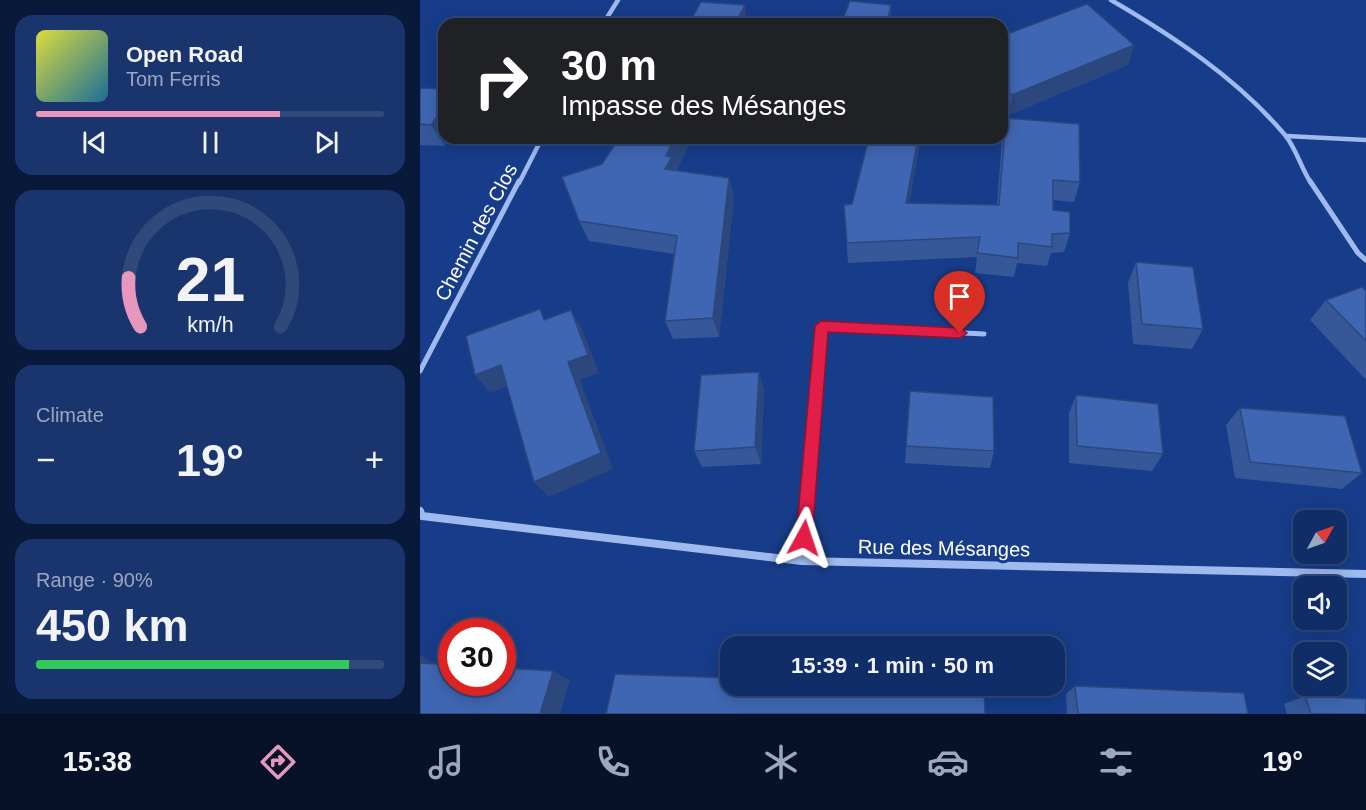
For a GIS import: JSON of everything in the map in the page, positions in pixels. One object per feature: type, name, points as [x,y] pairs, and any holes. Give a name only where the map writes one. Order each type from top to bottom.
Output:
[{"type":"street","points":[[607,18],[618,0]]},
{"type":"street","points":[[1111,0],[1152,24],[1235,85],[1286,136],[1304,172],[1358,253],[1366,260]]},
{"type":"street","points":[[1286,136],[1366,140]]},
{"type":"street","name":"Chemin des Clos","points":[[420,371],[539,144]]},
{"type":"street","points":[[802,561],[821,326],[984,334]]},
{"type":"street","name":"Rue des Mésanges","points":[[420,511],[422,516],[802,561],[1366,573]]},
{"type":"building","points":[[850,1],[891,5],[888,18],[843,18]]},
{"type":"building","points":[[701,2],[745,5],[738,18],[692,18]]},
{"type":"building","points":[[1087,4],[1134,45],[1012,95],[1008,92],[1008,34]]},
{"type":"building","points":[[420,88],[438,89],[438,115],[431,125],[420,124]]},
{"type":"building","points":[[1008,118],[1079,124],[1080,182],[1053,180],[1053,210],[1070,212],[1070,233],[1052,234],[1052,247],[1018,243],[1018,258],[977,253],[980,237],[847,243],[844,205],[852,204],[867,144],[917,144],[906,203],[999,205],[1004,144],[1008,144]]},
{"type":"building","points":[[615,144],[672,144],[666,156],[672,157],[665,169],[729,178],[713,318],[665,321],[677,236],[579,221],[562,177],[602,164]]},
{"type":"building","points":[[1136,262],[1193,267],[1203,329],[1142,324]]},
{"type":"building","points":[[1362,287],[1366,291],[1366,341],[1326,300]]},
{"type":"building","points":[[540,309],[544,320],[571,310],[588,355],[568,362],[601,453],[534,482],[501,365],[475,375],[466,336]]},
{"type":"building","points":[[759,372],[755,447],[694,451],[701,375]]},
{"type":"building","points":[[910,391],[993,397],[994,451],[906,446]]},
{"type":"building","points":[[1076,395],[1158,404],[1163,454],[1077,446]]},
{"type":"building","points":[[1240,408],[1345,416],[1362,473],[1250,462]]},
{"type":"building","points":[[420,663],[438,664],[438,696],[516,696],[516,669],[553,671],[540,714],[420,714]]},
{"type":"building","points":[[615,674],[720,678],[720,696],[984,696],[985,714],[606,714]]},
{"type":"building","points":[[1075,686],[1244,693],[1248,714],[1078,714]]},
{"type":"building","points":[[1305,696],[1366,699],[1366,714],[1311,714]]},
{"type":"route","points":[[804,538],[821,326],[960,333]]}]
